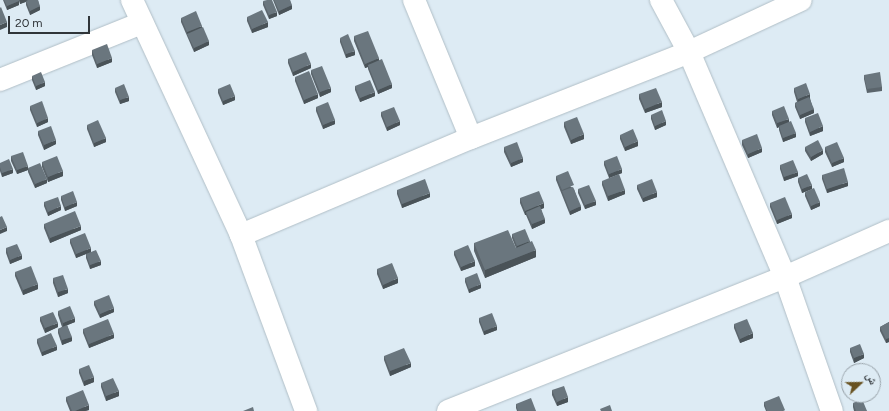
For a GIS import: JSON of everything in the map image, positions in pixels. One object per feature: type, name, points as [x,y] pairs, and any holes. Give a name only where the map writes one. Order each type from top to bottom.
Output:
[{"type":"street","points":[[132,0],[241,234],[306,411]]},
{"type":"street","points":[[414,0],[471,138]]},
{"type":"street","points":[[661,0],[689,52],[784,277],[832,411]]},
{"type":"street","points":[[241,234],[471,138],[689,52],[801,0]]},
{"type":"street","points":[[0,80],[142,23]]},
{"type":"street","points":[[448,411],[784,277],[889,231]]},
{"type":"building","points":[[4,0],[19,0],[19,1],[7,6]]},
{"type":"building","points":[[38,0],[40,6],[30,11],[26,1]]},
{"type":"building","points":[[272,0],[277,12],[269,15],[263,1]]},
{"type":"building","points":[[274,0],[290,0],[292,5],[279,11]]},
{"type":"building","points":[[1,7],[7,22],[0,25],[0,8]]},
{"type":"building","points":[[262,10],[268,22],[252,29],[247,17]]},
{"type":"building","points":[[196,11],[202,26],[187,32],[181,18]]},
{"type":"building","points":[[203,27],[209,41],[194,48],[187,34]]},
{"type":"building","points":[[368,31],[379,58],[365,64],[354,36]]},
{"type":"building","points":[[348,34],[355,51],[346,54],[340,38]]},
{"type":"building","points":[[107,44],[112,58],[97,64],[92,50]]},
{"type":"building","points":[[306,52],[311,64],[293,72],[288,59]]},
{"type":"building","points":[[382,59],[392,84],[378,90],[368,65]]},
{"type":"building","points":[[322,66],[331,88],[320,92],[311,70]]},
{"type":"building","points":[[309,71],[318,94],[304,100],[295,77]]},
{"type":"building","points":[[41,72],[45,82],[36,86],[32,76]]},
{"type":"building","points":[[880,72],[882,87],[867,89],[864,75]]},
{"type":"building","points":[[370,80],[375,92],[360,98],[355,86]]},
{"type":"building","points":[[806,83],[810,94],[798,99],[794,88]]},
{"type":"building","points":[[124,84],[129,97],[120,100],[115,88]]},
{"type":"building","points":[[230,84],[235,96],[223,101],[218,89]]},
{"type":"building","points":[[656,88],[662,102],[645,109],[639,94]]},
{"type":"building","points":[[809,97],[814,109],[800,115],[795,103]]},
{"type":"building","points":[[42,101],[48,118],[37,123],[30,106]]},
{"type":"building","points":[[328,102],[335,120],[323,125],[316,107]]},
{"type":"building","points":[[784,106],[789,119],[777,123],[772,111]]},
{"type":"building","points":[[394,107],[400,121],[387,127],[381,112]]},
{"type":"building","points":[[662,110],[666,121],[655,126],[651,115]]},
{"type":"building","points":[[818,113],[823,126],[810,132],[805,118]]},
{"type":"building","points":[[577,117],[584,134],[571,140],[564,122]]},
{"type":"building","points":[[98,120],[106,138],[94,143],[87,125]]},
{"type":"building","points":[[791,121],[796,133],[783,138],[779,126]]},
{"type":"building","points":[[51,126],[56,140],[44,145],[38,131]]},
{"type":"building","points":[[633,129],[638,141],[625,147],[620,135]]},
{"type":"building","points":[[757,134],[762,148],[748,154],[742,140]]},
{"type":"building","points":[[818,140],[823,150],[811,157],[805,147]]},
{"type":"building","points":[[517,142],[523,158],[511,163],[504,147]]},
{"type":"building","points":[[837,142],[844,158],[832,163],[825,147]]},
{"type":"building","points":[[23,152],[28,166],[17,170],[11,156]]},
{"type":"building","points":[[57,156],[63,171],[48,177],[42,162]]},
{"type":"building","points":[[617,156],[622,169],[609,174],[604,161]]},
{"type":"building","points":[[9,159],[13,169],[2,173],[0,163]]},
{"type":"building","points":[[793,160],[798,172],[784,177],[780,165]]},
{"type":"building","points":[[40,163],[47,179],[35,184],[28,168]]},
{"type":"building","points":[[844,168],[848,182],[827,189],[822,175]]},
{"type":"building","points":[[568,171],[574,185],[562,190],[556,176]]},
{"type":"building","points":[[619,174],[625,190],[608,196],[602,181]]},
{"type":"building","points":[[807,174],[812,185],[802,189],[798,178]]},
{"type":"building","points":[[425,179],[430,193],[402,204],[397,190]]},
{"type":"building","points":[[652,179],[657,192],[643,198],[637,185]]},
{"type":"building","points":[[589,185],[596,201],[585,205],[578,189]]},
{"type":"building","points":[[573,187],[581,206],[570,211],[562,191]]},
{"type":"building","points":[[814,188],[820,202],[811,206],[805,192]]},
{"type":"building","points":[[73,191],[77,202],[65,207],[61,196]]},
{"type":"building","points":[[539,191],[544,203],[525,211],[520,198]]},
{"type":"building","points":[[58,197],[61,206],[48,212],[44,202]]},
{"type":"building","points":[[785,197],[792,214],[777,220],[770,203]]},
{"type":"building","points":[[540,206],[545,219],[532,224],[526,212]]},
{"type":"building","points":[[75,211],[81,226],[50,238],[44,224]]},
{"type":"building","points":[[2,216],[7,227],[0,230],[0,217]]},
{"type":"building","points":[[525,229],[530,241],[517,246],[512,234]]},
{"type":"building","points":[[508,230],[516,248],[532,241],[536,250],[485,270],[474,243]]},
{"type":"building","points":[[85,233],[91,248],[76,254],[70,239]]},
{"type":"building","points":[[17,244],[22,255],[10,260],[6,248]]},
{"type":"building","points":[[468,245],[475,261],[461,267],[454,251]]},
{"type":"building","points":[[96,250],[101,261],[90,265],[86,254]]},
{"type":"building","points":[[392,263],[398,278],[383,285],[377,269]]},
{"type":"building","points":[[31,266],[38,284],[23,290],[15,272]]},
{"type":"building","points":[[477,273],[481,284],[469,289],[465,278]]},
{"type":"building","points":[[63,275],[68,289],[58,292],[53,278]]},
{"type":"building","points":[[109,295],[114,308],[100,314],[94,301]]},
{"type":"building","points":[[70,306],[75,318],[63,323],[58,311]]},
{"type":"building","points":[[53,312],[58,323],[45,328],[40,317]]},
{"type":"building","points":[[492,313],[497,326],[484,331],[479,318]]},
{"type":"building","points":[[108,319],[114,334],[89,344],[83,329]]},
{"type":"building","points":[[747,319],[753,333],[740,339],[734,324]]},
{"type":"building","points":[[889,322],[889,338],[886,339],[880,327]]},
{"type":"building","points":[[67,325],[72,337],[62,340],[58,329]]},
{"type":"building","points":[[51,333],[57,346],[42,352],[37,339]]},
{"type":"building","points":[[860,344],[864,354],[854,358],[850,348]]},
{"type":"building","points":[[404,348],[411,363],[390,371],[384,356]]},
{"type":"building","points":[[89,365],[94,377],[84,381],[79,369]]},
{"type":"building","points":[[113,378],[119,391],[106,396],[101,383]]},
{"type":"building","points":[[564,386],[568,397],[557,402],[552,390]]},
{"type":"building","points":[[83,390],[89,405],[72,411],[66,397]]},
{"type":"building","points":[[779,396],[785,410],[767,411],[764,402]]},
{"type":"building","points":[[531,398],[536,411],[518,411],[516,404]]},
{"type":"building","points":[[853,403],[864,403],[867,411],[856,411]]},
{"type":"building","points":[[610,405],[612,411],[601,411],[600,409]]},
{"type":"building","points":[[253,407],[254,411],[243,411]]}]
